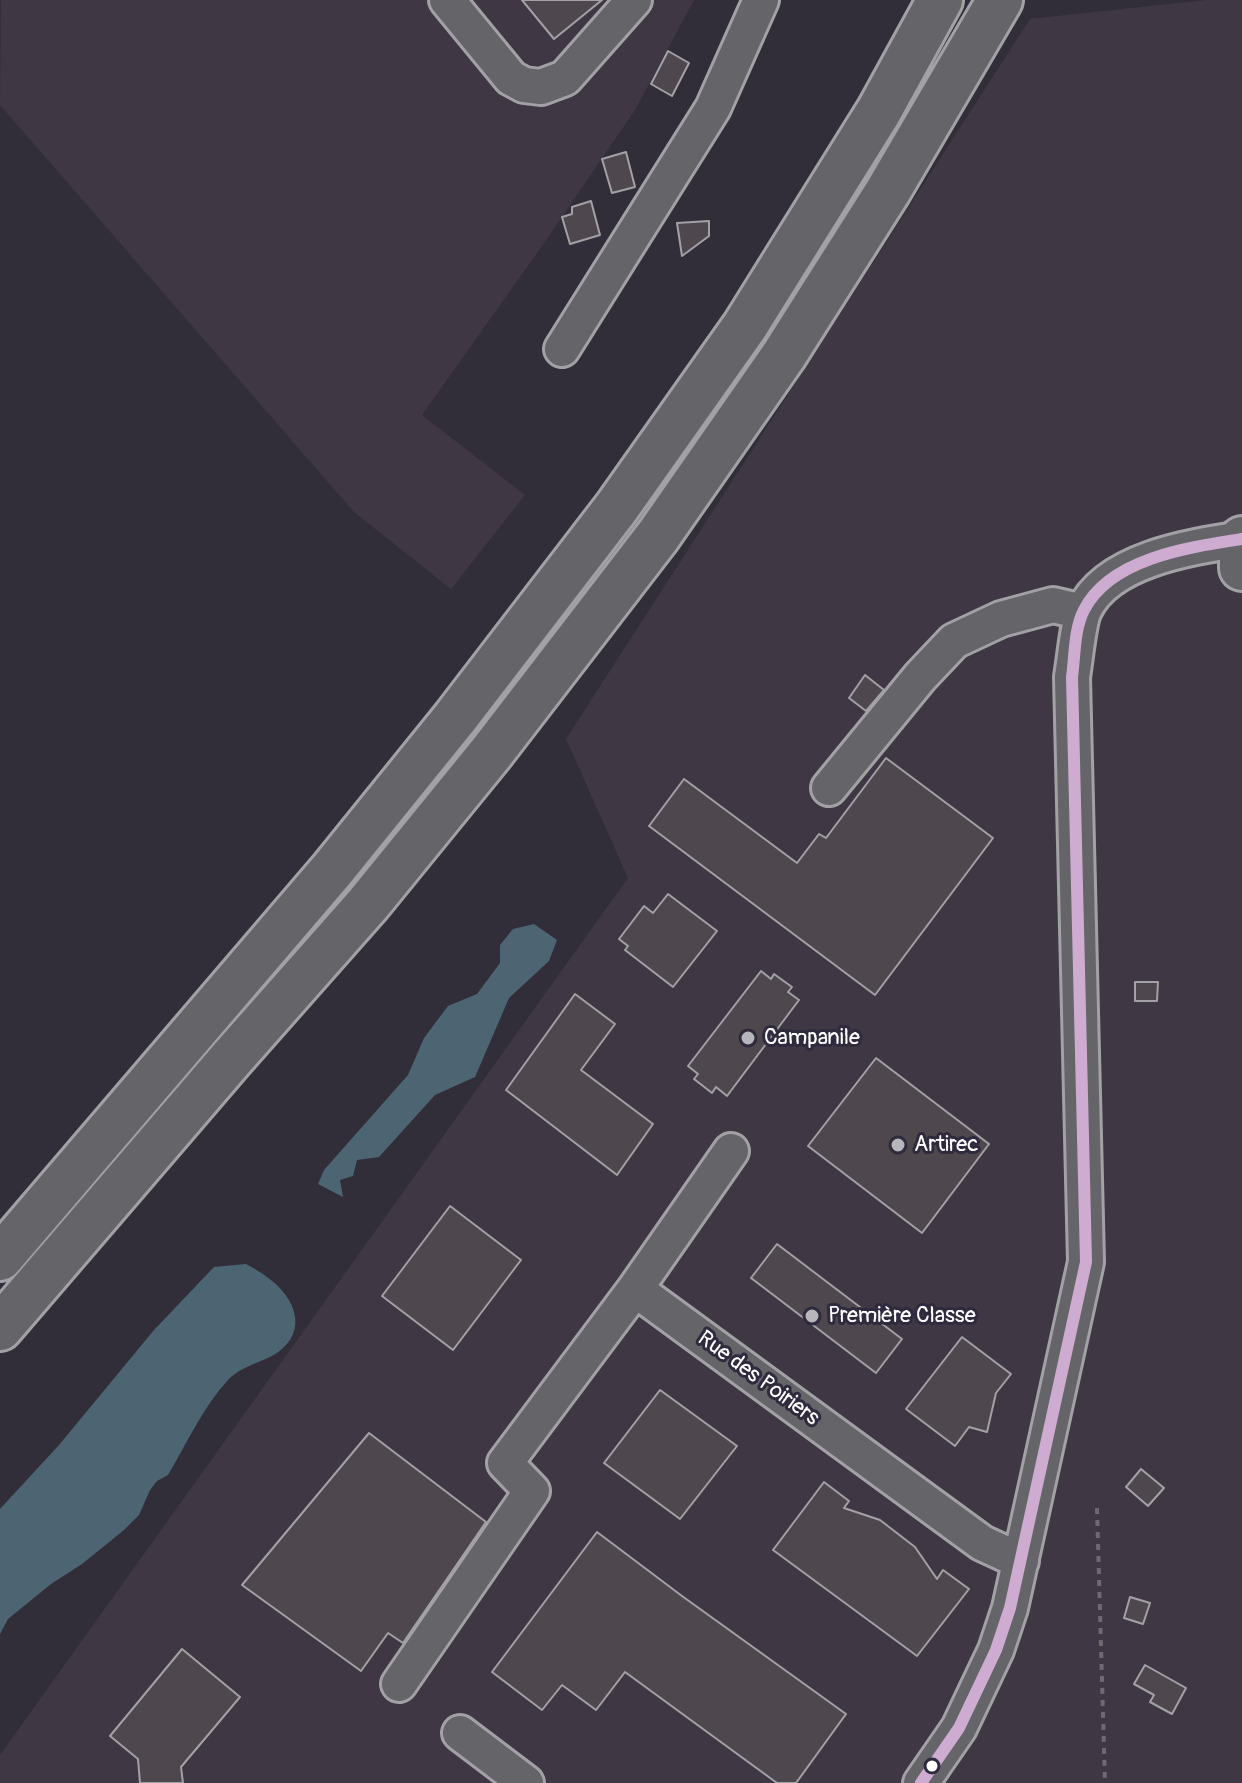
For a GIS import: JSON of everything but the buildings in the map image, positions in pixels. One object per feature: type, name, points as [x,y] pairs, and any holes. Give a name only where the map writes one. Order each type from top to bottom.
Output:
[{"type":"main road","points":[[879,111],[879,64],[912,0]]},
{"type":"main road","points":[[0,1258],[333,869],[455,718],[617,507],[745,326],[879,111],[940,0]]},
{"type":"main road","points":[[0,1328],[368,904],[491,753],[658,536],[784,355],[888,191],[1000,0]]},
{"type":"main road","points":[[1242,539],[1242,568]]},
{"type":"street","points":[[447,0],[511,78],[524,85],[541,87],[565,78],[634,0]]},
{"type":"street","points":[[562,349],[713,108],[761,0]]},
{"type":"street","points":[[921,1783],[959,1728],[996,1650],[1010,1608],[1086,1262],[1072,677],[1083,612],[1096,591],[1115,574],[1169,552],[1242,539]]},
{"type":"street","points":[[829,788],[920,677],[954,641],[1001,619],[1053,605],[1083,612]]},
{"type":"street","points":[[399,1684],[532,1491],[505,1463],[635,1289],[731,1151]]},
{"type":"street","name":"Rue des Poiriers","points":[[635,1289],[982,1543],[1021,1561]]},
{"type":"street","points":[[460,1733],[526,1783]]},
{"type":"path","points":[[1097,1508],[1105,1783]]},
{"type":"shaded area","points":[[1,0],[694,0],[635,110],[422,415],[525,495],[451,589],[354,512],[0,105]]},
{"type":"shaded area","points":[[1206,0],[1242,0],[1242,1783],[0,1783],[0,1755],[628,878],[566,739],[1030,19]]},
{"type":"water","points":[[534,924],[557,940],[549,961],[509,998],[475,1077],[435,1095],[379,1157],[357,1160],[353,1176],[340,1180],[343,1197],[318,1184],[324,1170],[408,1075],[424,1038],[448,1006],[477,994],[500,963],[500,945],[513,929]]},
{"type":"water","points":[[246,1264],[277,1285],[291,1304],[295,1324],[287,1344],[277,1353],[239,1371],[228,1380],[203,1413],[168,1475],[157,1481],[150,1490],[139,1515],[82,1564],[51,1584],[8,1619],[0,1634],[0,1509],[59,1445],[154,1330],[214,1267]]},
{"type":"transit line","points":[[921,1783],[959,1728],[996,1650],[1010,1608],[1086,1262],[1072,677],[1078,626],[1096,592],[1132,567],[1176,551],[1242,539]]},
{"type":"place","name":"Campanile","points":[[748,1038]]},
{"type":"place","name":"Artirec","points":[[898,1145]]},
{"type":"place","name":"Première Classe","points":[[812,1316]]}]
